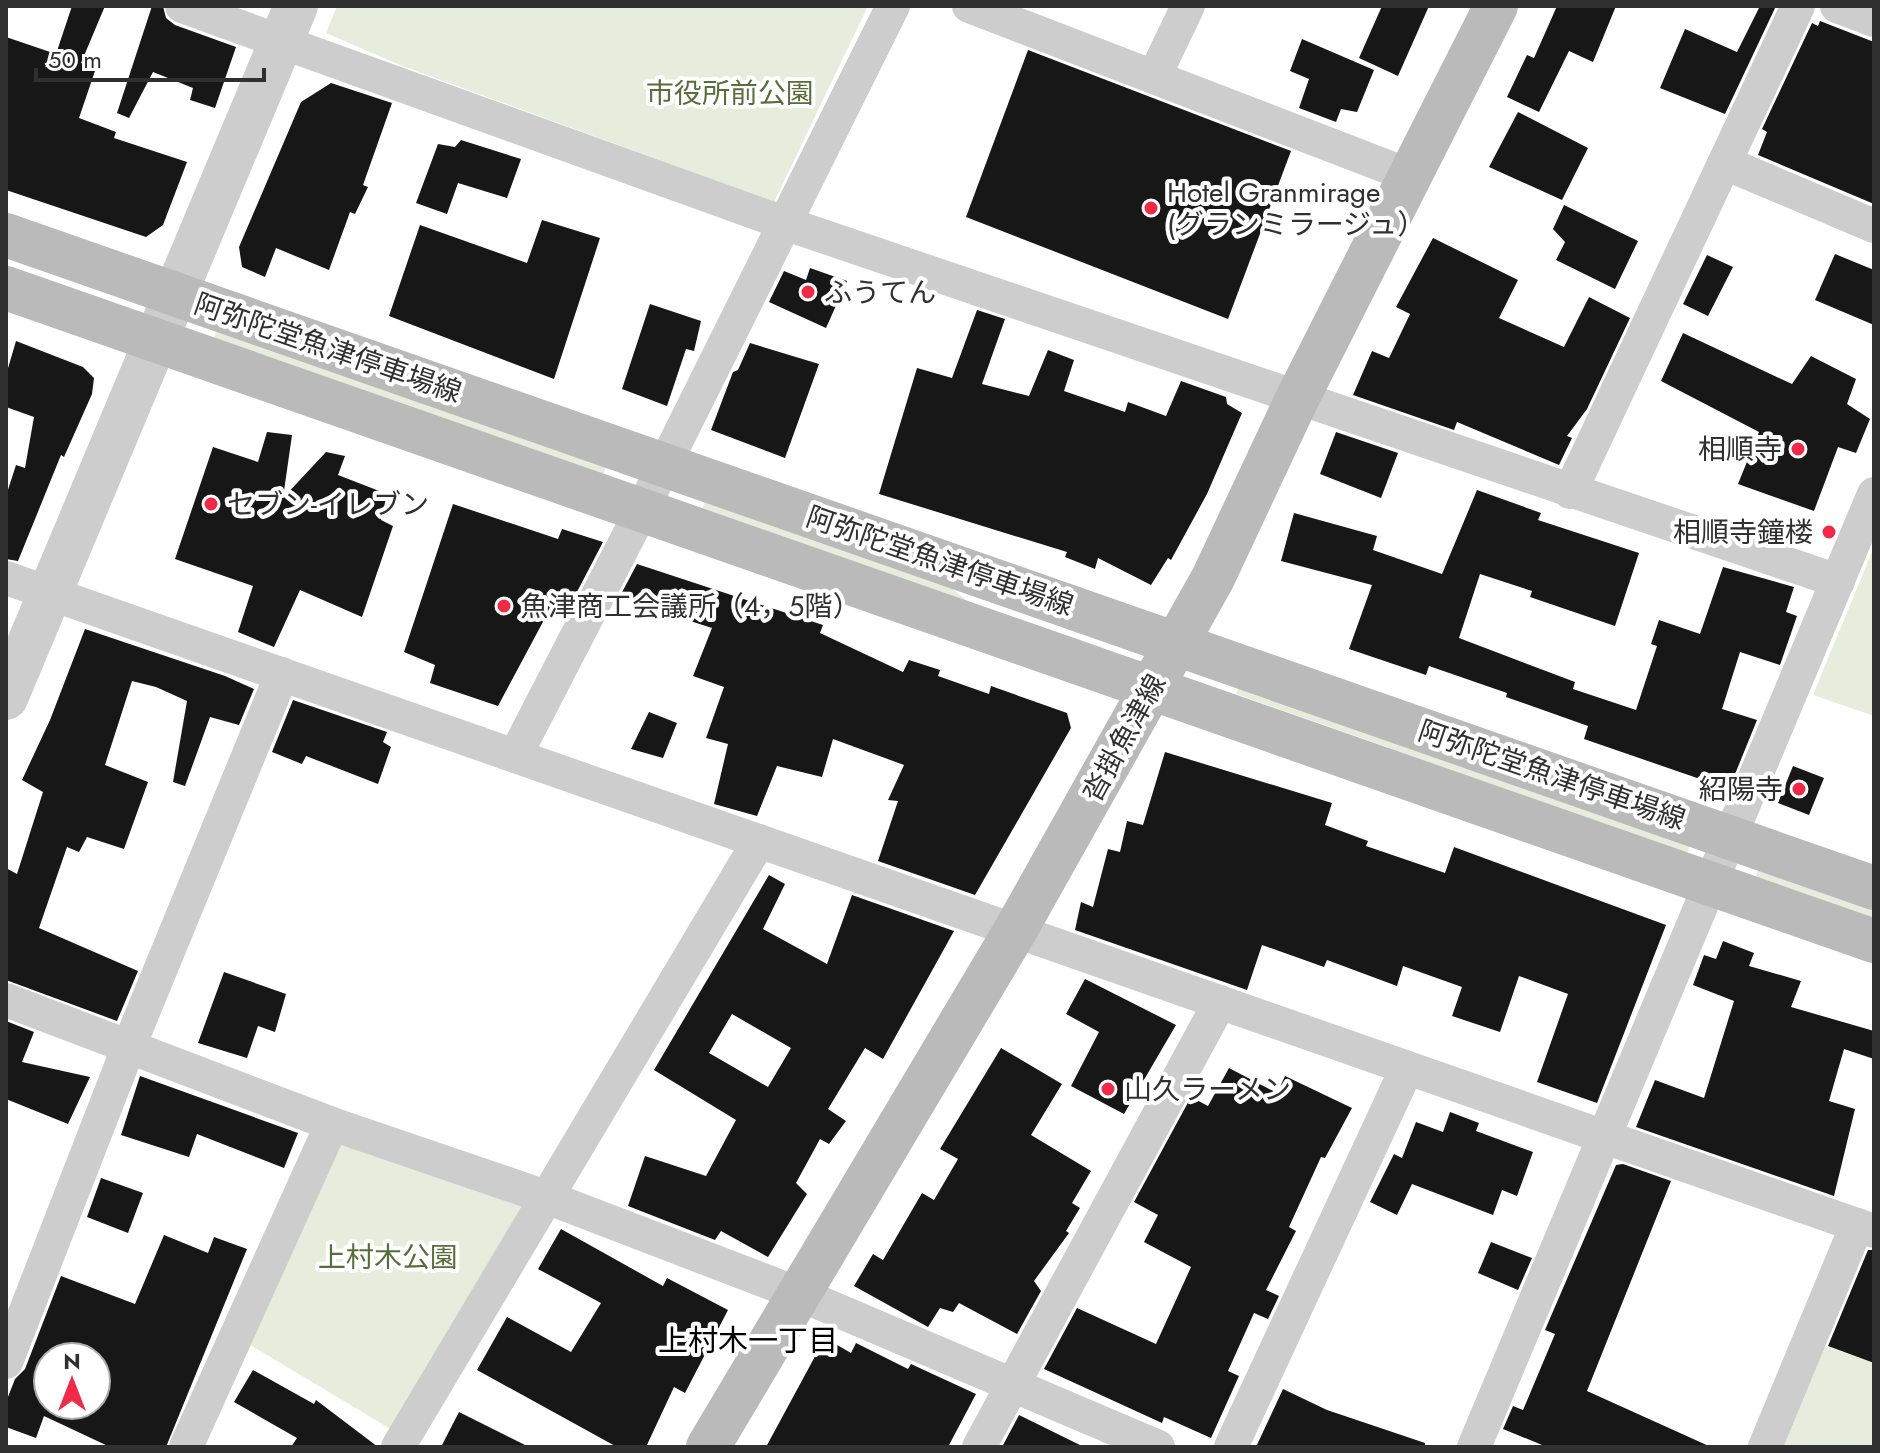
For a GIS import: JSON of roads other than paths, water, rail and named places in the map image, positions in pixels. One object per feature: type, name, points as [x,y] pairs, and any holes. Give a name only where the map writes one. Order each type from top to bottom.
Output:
[{"type":"main road","name":"沓掛魚津線","points":[[708,1447],[1015,931],[1213,578],[1297,399],[1496,6]]},
{"type":"main road","name":"阿弥陀堂魚津停車場線","points":[[6,235],[1874,888]]},
{"type":"main road","name":"阿弥陀堂魚津停車場線","points":[[6,288],[1874,941]]},
{"type":"street","points":[[182,6],[288,24],[784,223],[1838,581]]},
{"type":"street","points":[[515,756],[665,465],[893,6]]},
{"type":"street","points":[[969,6],[1411,176]]},
{"type":"street","points":[[1154,77],[1188,6]]},
{"type":"street","points":[[1570,492],[1798,6]]},
{"type":"street","points":[[1837,6],[1874,20]]},
{"type":"street","points":[[6,698],[177,296],[288,24]]},
{"type":"street","points":[[1725,163],[1874,226]]},
{"type":"street","points":[[1474,1447],[1872,505]]},
{"type":"street","points":[[6,578],[1866,1228],[1765,1447]]},
{"type":"street","points":[[6,1362],[129,1046],[282,674]]},
{"type":"street","points":[[398,1447],[759,841]]},
{"type":"street","points":[[6,1000],[332,1124],[546,1197],[799,1294],[1158,1447]]},
{"type":"street","points":[[979,1447],[1220,1002]]},
{"type":"street","points":[[1231,1447],[1407,1068]]},
{"type":"street","points":[[186,1447],[332,1124]]},
{"type":"place","name":"Hotel Granmirage (グランミラージュ）","points":[[1151,208]]},
{"type":"place","name":"ふうてん","points":[[808,292]]},
{"type":"place","name":"相順寺","points":[[1798,449]]},
{"type":"place","name":"セブン-イレブン","points":[[211,504]]},
{"type":"place","name":"相順寺鐘楼","points":[[1829,532]]},
{"type":"place","name":"魚津商工会議所（４，５階）","points":[[504,606]]},
{"type":"place","name":"紹陽寺","points":[[1799,789]]},
{"type":"place","name":"山久ラーメン","points":[[1108,1089]]},
{"type":"district","name":"上村木一丁目","points":[[748,1340]]},
{"type":"park label","name":"市役所前公園","points":[[730,93]]},
{"type":"park label","name":"上村木公園","points":[[388,1257]]}]
